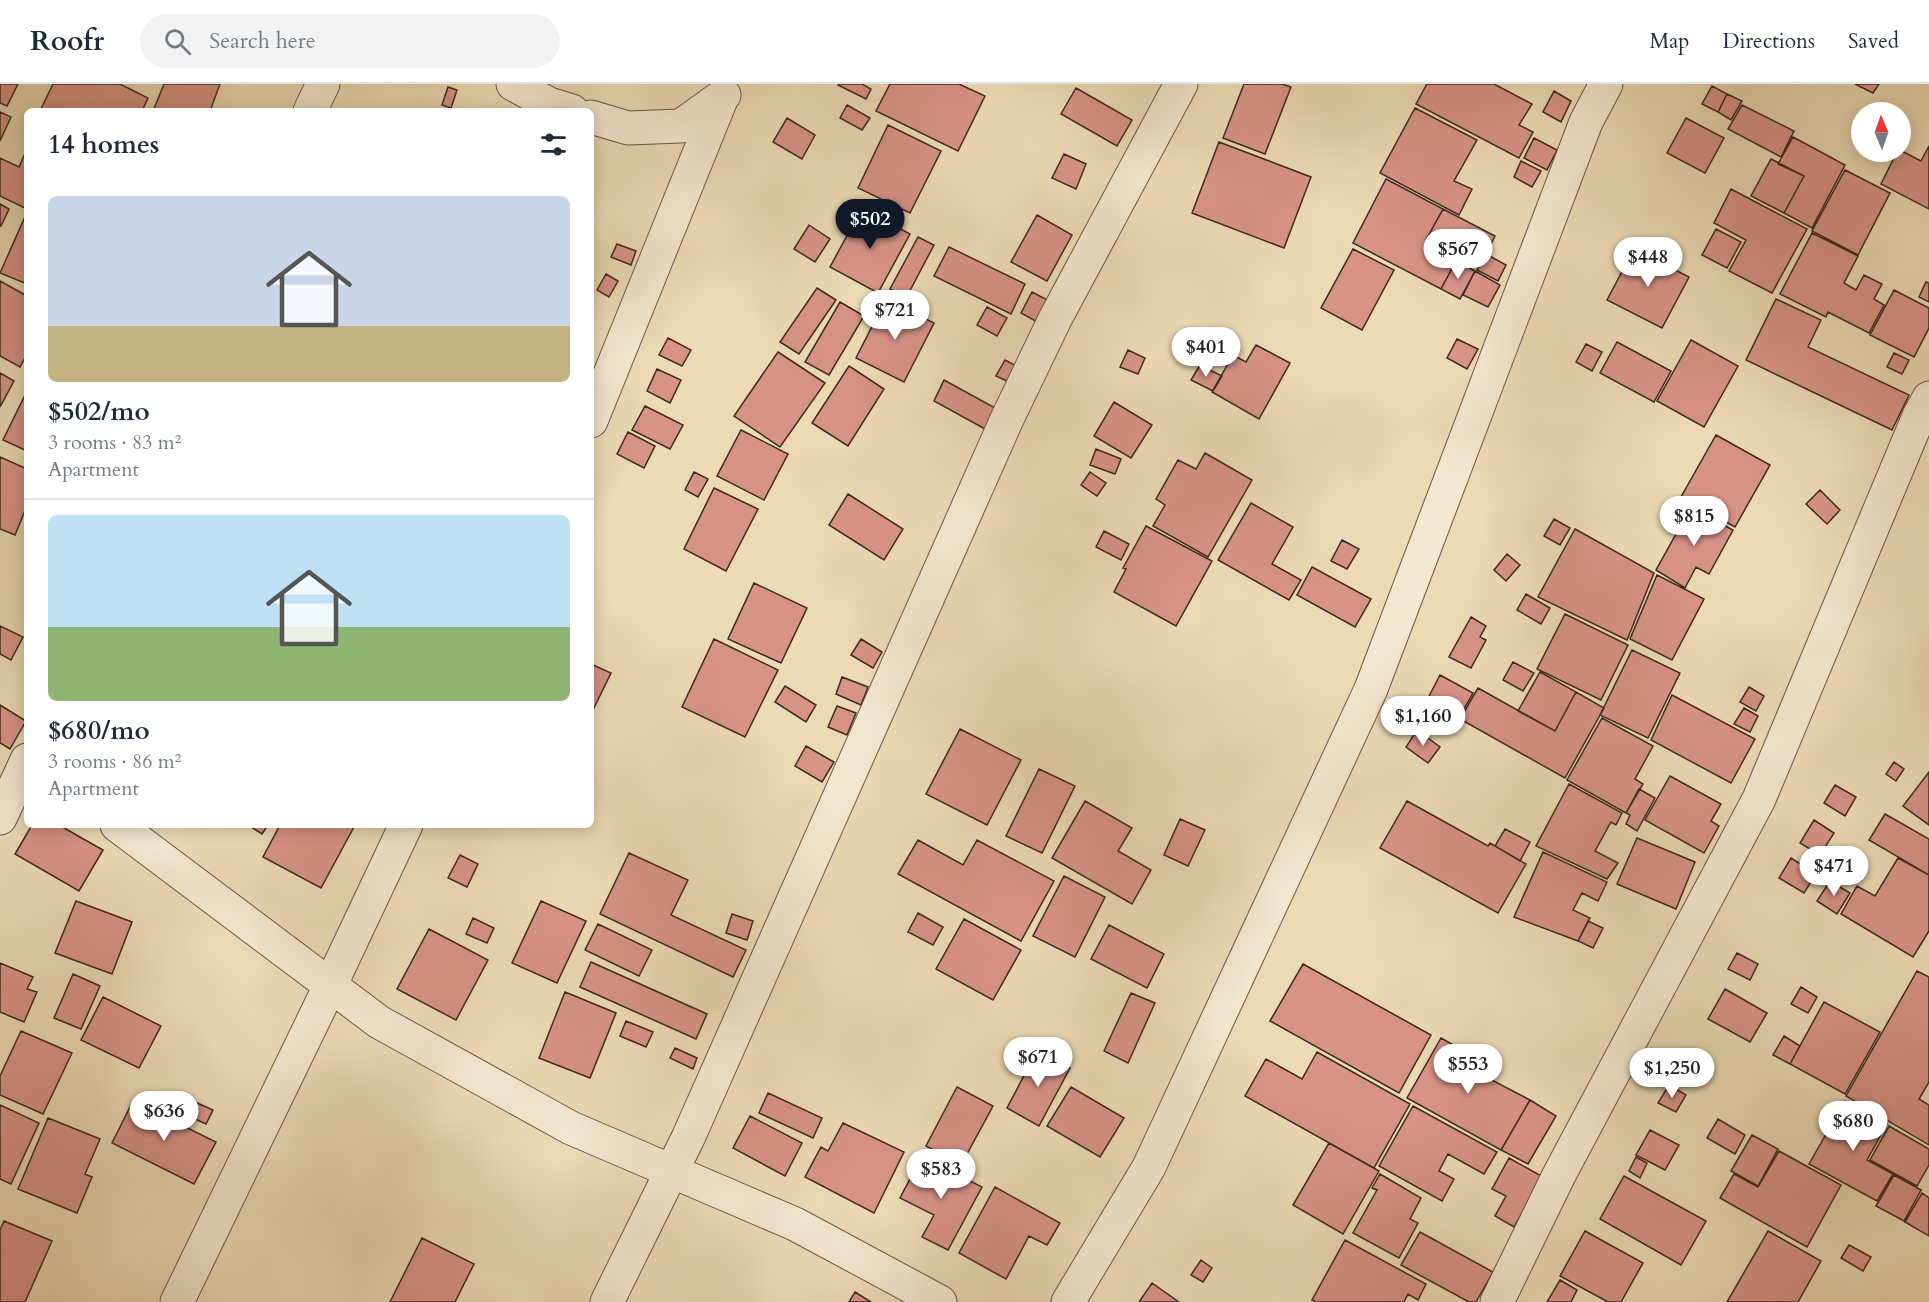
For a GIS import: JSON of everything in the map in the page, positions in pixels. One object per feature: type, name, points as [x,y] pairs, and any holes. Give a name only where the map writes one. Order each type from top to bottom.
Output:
[{"type":"street","points":[[311,108],[323,84]]},
{"type":"street","points":[[513,84],[549,104],[562,108]]},
{"type":"street","points":[[607,1302],[673,1171],[1012,409],[1055,319],[1181,84]]},
{"type":"street","points":[[1068,1302],[1149,1167],[1371,689],[1586,122],[1606,84]]},
{"type":"street","points":[[594,118],[628,128],[681,126],[727,91]]},
{"type":"street","points":[[594,414],[727,91]]},
{"type":"street","points":[[1497,1302],[1558,1175],[1759,799],[1929,398]]},
{"type":"street","points":[[0,818],[19,764]]},
{"type":"street","points":[[121,828],[379,1022],[571,1128],[795,1224],[940,1302]]},
{"type":"street","points":[[177,1302],[405,828]]},
{"type":"building","points":[[0,84],[18,84],[7,106],[0,103]]},
{"type":"building","points":[[53,84],[120,84],[148,98],[143,108],[41,108]]},
{"type":"building","points":[[164,84],[220,84],[211,108],[154,108]]},
{"type":"building","points":[[839,84],[862,84],[871,89],[866,99]]},
{"type":"building","points":[[890,84],[959,84],[985,96],[958,151],[876,111]]},
{"type":"building","points":[[1244,84],[1282,84],[1291,87],[1265,154],[1223,138]]},
{"type":"building","points":[[1427,84],[1494,84],[1532,104],[1519,125],[1533,132],[1519,158],[1416,104]]},
{"type":"building","points":[[1855,84],[1879,84],[1873,93]]},
{"type":"building","points":[[1712,86],[1727,94],[1718,112],[1702,104]]},
{"type":"building","points":[[448,87],[457,90],[451,108],[442,105]]},
{"type":"building","points":[[1076,88],[1132,120],[1117,146],[1061,114]]},
{"type":"building","points":[[1554,91],[1571,101],[1561,122],[1543,112]]},
{"type":"building","points":[[1727,94],[1742,101],[1731,120],[1718,112]]},
{"type":"building","points":[[847,105],[870,118],[862,130],[840,118]]},
{"type":"building","points":[[1742,105],[1794,131],[1781,157],[1728,129]]},
{"type":"building","points":[[1415,108],[1477,140],[1454,181],[1472,189],[1459,215],[1380,173]]},
{"type":"building","points":[[0,112],[11,117],[0,141]]},
{"type":"building","points":[[787,118],[815,135],[802,159],[773,142]]},
{"type":"building","points":[[1686,118],[1724,138],[1705,173],[1667,153]]},
{"type":"building","points":[[888,125],[941,151],[910,213],[858,188]]},
{"type":"building","points":[[1793,137],[1845,165],[1812,228],[1784,213],[1804,176],[1778,164]]},
{"type":"building","points":[[1534,138],[1557,150],[1547,170],[1524,158]]},
{"type":"building","points":[[1219,142],[1311,177],[1284,248],[1192,213]]},
{"type":"building","points":[[1929,146],[1929,209],[1881,184],[1892,162],[1911,162],[1911,156],[1921,161]]},
{"type":"building","points":[[1064,154],[1086,164],[1076,189],[1052,178]]},
{"type":"building","points":[[24,156],[24,208],[0,196],[0,158],[19,167]]},
{"type":"building","points":[[1771,159],[1804,176],[1784,213],[1751,196]]},
{"type":"building","points":[[1521,161],[1541,171],[1532,187],[1514,177]]},
{"type":"building","points":[[1845,170],[1890,193],[1858,255],[1812,231]]},
{"type":"building","points":[[1386,179],[1443,209],[1426,240],[1458,257],[1441,289],[1353,243]]},
{"type":"building","points":[[1731,189],[1807,229],[1772,293],[1729,271],[1746,240],[1714,223]]},
{"type":"building","points":[[0,204],[9,209],[1,226],[0,226]]},
{"type":"building","points":[[862,208],[910,234],[878,293],[830,267]]},
{"type":"building","points":[[1443,209],[1495,236],[1486,254],[1475,248],[1467,262],[1426,240]]},
{"type":"building","points":[[1037,215],[1072,235],[1047,281],[1011,262]]},
{"type":"building","points":[[24,219],[24,283],[0,273]]},
{"type":"building","points":[[809,225],[830,239],[815,262],[794,249]]},
{"type":"building","points":[[1716,229],[1741,242],[1727,268],[1702,255]]},
{"type":"building","points":[[1812,233],[1858,256],[1844,283],[1856,290],[1864,275],[1882,284],[1874,299],[1884,305],[1869,333],[1828,312],[1826,317],[1780,294]]},
{"type":"building","points":[[918,237],[934,245],[906,298],[890,289]]},
{"type":"building","points":[[617,244],[636,251],[631,265],[611,257]]},
{"type":"building","points":[[949,247],[1025,284],[1011,314],[934,276]]},
{"type":"building","points":[[1353,249],[1394,270],[1362,330],[1321,308]]},
{"type":"building","points":[[1634,249],[1689,277],[1662,328],[1607,300]]},
{"type":"building","points":[[1486,254],[1506,265],[1498,281],[1477,270]]},
{"type":"building","points":[[1456,261],[1475,271],[1460,299],[1441,289]]},
{"type":"building","points":[[1475,271],[1500,285],[1488,307],[1463,295]]},
{"type":"building","points":[[606,274],[618,281],[609,297],[597,290]]},
{"type":"building","points":[[0,281],[24,294],[24,360],[20,367],[0,356]]},
{"type":"building","points":[[1926,282],[1929,283],[1929,302],[1919,297]]},
{"type":"building","points":[[817,288],[836,300],[799,354],[780,342]]},
{"type":"building","points":[[1894,290],[1929,308],[1929,328],[1914,357],[1870,335]]},
{"type":"building","points":[[1032,292],[1051,302],[1039,323],[1021,313]]},
{"type":"building","points":[[886,299],[934,323],[904,382],[856,358]]},
{"type":"building","points":[[1776,299],[1821,320],[1808,347],[1909,395],[1892,430],[1746,360]]},
{"type":"building","points":[[840,302],[864,316],[829,375],[805,362]]},
{"type":"building","points":[[987,307],[1007,318],[997,336],[977,325]]},
{"type":"building","points":[[668,338],[691,350],[682,366],[659,355]]},
{"type":"building","points":[[1457,339],[1478,349],[1467,369],[1447,358]]},
{"type":"building","points":[[1691,340],[1738,366],[1704,427],[1657,401]]},
{"type":"building","points":[[1617,342],[1671,371],[1654,402],[1600,373]]},
{"type":"building","points":[[1586,344],[1602,352],[1592,371],[1576,362]]},
{"type":"building","points":[[1256,345],[1290,363],[1259,419],[1212,392],[1233,355],[1246,362]]},
{"type":"building","points":[[1128,350],[1145,358],[1138,374],[1120,367]]},
{"type":"building","points":[[778,352],[825,383],[780,447],[734,416]]},
{"type":"building","points":[[1894,353],[1909,360],[1902,374],[1887,367]]},
{"type":"building","points":[[1005,360],[1022,369],[1015,385],[996,376]]},
{"type":"building","points":[[1200,365],[1222,376],[1213,391],[1191,380]]},
{"type":"building","points":[[849,366],[884,389],[848,446],[812,423]]},
{"type":"building","points":[[657,369],[681,380],[670,403],[647,391]]},
{"type":"building","points":[[0,373],[14,381],[0,407]]},
{"type":"building","points":[[944,380],[997,409],[985,429],[934,401]]},
{"type":"building","points":[[24,397],[24,450],[3,440]]},
{"type":"building","points":[[1114,402],[1152,425],[1131,458],[1094,436]]},
{"type":"building","points":[[645,406],[683,425],[670,449],[632,430]]},
{"type":"building","points":[[741,430],[788,454],[764,500],[717,476]]},
{"type":"building","points":[[628,432],[655,446],[644,468],[617,454]]},
{"type":"building","points":[[1716,435],[1770,465],[1735,527],[1681,497]]},
{"type":"building","points":[[1096,449],[1121,459],[1115,474],[1090,465]]},
{"type":"building","points":[[1205,453],[1252,480],[1208,557],[1153,526],[1165,505],[1156,499],[1178,460],[1196,469]]},
{"type":"building","points":[[0,457],[24,468],[24,513],[15,535],[0,529]]},
{"type":"building","points":[[694,472],[708,479],[698,497],[685,490]]},
{"type":"building","points":[[1090,472],[1106,483],[1097,496],[1081,485]]},
{"type":"building","points":[[714,488],[758,509],[726,571],[684,549]]},
{"type":"building","points":[[1820,490],[1840,510],[1827,524],[1806,504]]},
{"type":"building","points":[[848,494],[903,529],[884,560],[829,525]]},
{"type":"building","points":[[1251,503],[1293,527],[1272,564],[1301,580],[1289,600],[1218,560]]},
{"type":"building","points":[[1691,507],[1733,530],[1709,574],[1696,567],[1685,588],[1656,570]]},
{"type":"building","points":[[1554,519],[1570,528],[1560,545],[1544,536]]},
{"type":"building","points":[[1146,526],[1212,561],[1176,626],[1114,592],[1126,569],[1123,568]]},
{"type":"building","points":[[1575,529],[1654,573],[1627,640],[1538,597]]},
{"type":"building","points":[[1104,531],[1129,544],[1121,560],[1096,547]]},
{"type":"building","points":[[1342,540],[1359,549],[1347,569],[1331,561]]},
{"type":"building","points":[[1507,554],[1520,565],[1506,581],[1494,570]]},
{"type":"building","points":[[1312,567],[1371,599],[1355,627],[1297,595]]},
{"type":"building","points":[[1657,575],[1704,599],[1672,660],[1630,639]]},
{"type":"building","points":[[754,583],[807,608],[781,663],[728,639]]},
{"type":"building","points":[[1526,594],[1550,608],[1541,624],[1517,610]]},
{"type":"building","points":[[1565,614],[1628,645],[1601,700],[1537,669]]},
{"type":"building","points":[[1471,617],[1486,626],[1480,637],[1486,640],[1471,668],[1449,657]]},
{"type":"building","points":[[0,626],[23,637],[11,660],[0,654]]},
{"type":"building","points":[[714,639],[778,670],[745,737],[682,707]]},
{"type":"building","points":[[861,639],[882,652],[873,668],[851,655]]},
{"type":"building","points":[[1632,650],[1680,673],[1648,738],[1600,715]]},
{"type":"building","points":[[1513,662],[1534,673],[1523,691],[1503,680]]},
{"type":"building","points":[[594,665],[611,673],[594,708]]},
{"type":"building","points":[[1540,672],[1576,692],[1555,731],[1518,711]]},
{"type":"building","points":[[1440,675],[1473,693],[1458,719],[1426,702]]},
{"type":"building","points":[[842,677],[868,687],[861,705],[836,694]]},
{"type":"building","points":[[785,686],[816,705],[806,722],[775,702]]},
{"type":"building","points":[[1749,687],[1764,696],[1756,711],[1740,702]]},
{"type":"building","points":[[1478,688],[1555,731],[1576,692],[1604,708],[1565,778],[1460,719]]},
{"type":"building","points":[[1672,695],[1755,739],[1731,783],[1651,740]]},
{"type":"building","points":[[0,705],[24,720],[24,724],[10,749],[0,743]]},
{"type":"building","points":[[837,706],[856,713],[847,735],[828,727]]},
{"type":"building","points":[[1744,708],[1758,716],[1750,732],[1734,724]]},
{"type":"building","points":[[1602,718],[1653,746],[1635,779],[1643,784],[1626,813],[1567,780]]},
{"type":"building","points":[[960,729],[1021,760],[987,825],[926,794]]},
{"type":"building","points":[[1417,730],[1440,747],[1428,763],[1406,747]]},
{"type":"building","points":[[806,746],[834,762],[822,782],[795,766]]},
{"type":"building","points":[[1894,762],[1904,769],[1896,781],[1886,774]]},
{"type":"building","points":[[1039,769],[1075,786],[1042,853],[1006,836]]},
{"type":"building","points":[[1929,772],[1929,825],[1903,806]]},
{"type":"building","points":[[1670,776],[1721,804],[1711,821],[1719,826],[1704,853],[1645,820]]},
{"type":"building","points":[[1569,784],[1622,813],[1616,825],[1611,822],[1595,851],[1618,863],[1607,879],[1536,846]]},
{"type":"building","points":[[1835,785],[1856,797],[1845,816],[1824,803]]},
{"type":"building","points":[[1639,789],[1655,798],[1637,831],[1626,824],[1630,815],[1626,813]]},
{"type":"building","points":[[1085,801],[1132,828],[1118,851],[1151,870],[1132,904],[1052,858]]},
{"type":"building","points":[[1407,801],[1488,846],[1490,843],[1526,864],[1498,913],[1380,848]]},
{"type":"building","points":[[1885,814],[1929,839],[1929,875],[1869,840]]},
{"type":"building","points":[[1180,819],[1205,830],[1188,866],[1164,855]]},
{"type":"building","points":[[1814,820],[1834,833],[1820,855],[1800,843]]},
{"type":"building","points":[[30,828],[64,828],[103,850],[79,891],[15,854]]},
{"type":"building","points":[[253,828],[266,828],[262,834]]},
{"type":"building","points":[[278,828],[353,828],[321,888],[263,857]]},
{"type":"building","points":[[1505,829],[1530,842],[1520,861],[1495,846]]},
{"type":"building","points":[[1637,838],[1695,862],[1676,909],[1617,884]]},
{"type":"building","points":[[918,840],[963,865],[977,840],[1054,881],[1021,941],[898,874]]},
{"type":"building","points":[[1543,852],[1607,882],[1598,901],[1582,893],[1573,910],[1590,918],[1578,941],[1514,917]]},
{"type":"building","points":[[629,853],[688,880],[671,915],[746,950],[733,977],[600,914]]},
{"type":"building","points":[[460,855],[478,864],[467,887],[448,878]]},
{"type":"building","points":[[1791,858],[1816,874],[1804,893],[1779,878]]},
{"type":"building","points":[[1898,858],[1929,875],[1929,931],[1913,957],[1841,914],[1857,886],[1875,896]]},
{"type":"building","points":[[1064,876],[1105,897],[1075,957],[1033,936]]},
{"type":"building","points":[[1830,881],[1850,893],[1837,914],[1817,901]]},
{"type":"building","points":[[76,901],[132,922],[112,974],[55,953]]},
{"type":"building","points":[[541,901],[586,921],[557,983],[512,963]]},
{"type":"building","points":[[918,913],[943,927],[933,945],[908,932]]},
{"type":"building","points":[[732,914],[753,921],[747,940],[726,933]]},
{"type":"building","points":[[473,918],[494,928],[487,943],[466,934]]},
{"type":"building","points":[[964,919],[1021,950],[993,1000],[936,969]]},
{"type":"building","points":[[1588,921],[1603,928],[1593,948],[1578,941]]},
{"type":"building","points":[[598,924],[652,950],[639,976],[585,950]]},
{"type":"building","points":[[1109,925],[1164,954],[1147,988],[1091,959]]},
{"type":"building","points":[[429,929],[488,960],[456,1020],[397,989]]},
{"type":"building","points":[[1737,953],[1758,964],[1750,980],[1728,969]]},
{"type":"building","points":[[591,962],[707,1014],[696,1039],[580,987]]},
{"type":"building","points":[[0,963],[33,977],[27,989],[37,992],[24,1022],[0,1012]]},
{"type":"building","points":[[1303,964],[1431,1035],[1399,1093],[1270,1021]]},
{"type":"building","points":[[1917,971],[1929,977],[1929,1082],[1919,1099],[1929,1105],[1929,1145],[1846,1096]]},
{"type":"building","points":[[73,974],[100,986],[81,1029],[54,1018]]},
{"type":"building","points":[[1801,987],[1817,997],[1808,1013],[1791,1004]]},
{"type":"building","points":[[1725,989],[1767,1013],[1750,1042],[1708,1019]]},
{"type":"building","points":[[565,992],[616,1013],[590,1078],[539,1058]]},
{"type":"building","points":[[1131,993],[1155,1003],[1128,1063],[1104,1051]]},
{"type":"building","points":[[103,997],[161,1026],[139,1068],[81,1040]]},
{"type":"building","points":[[1824,1002],[1880,1032],[1845,1094],[1790,1064]]},
{"type":"building","points":[[626,1021],[653,1032],[646,1047],[620,1036]]},
{"type":"building","points":[[21,1031],[72,1053],[43,1114],[0,1095],[0,1076]]},
{"type":"building","points":[[1784,1036],[1800,1046],[1790,1064],[1773,1055]]},
{"type":"building","points":[[1441,1038],[1490,1066],[1484,1076],[1530,1100],[1501,1150],[1407,1098]]},
{"type":"building","points":[[675,1048],[697,1058],[693,1069],[670,1058]]},
{"type":"building","points":[[1037,1051],[1070,1068],[1039,1126],[1007,1108]]},
{"type":"building","points":[[1317,1052],[1410,1104],[1374,1168],[1245,1096],[1266,1059],[1302,1079]]},
{"type":"building","points":[[1669,1085],[1686,1095],[1676,1112],[1658,1103]]},
{"type":"building","points":[[957,1087],[993,1106],[961,1165],[926,1146]]},
{"type":"building","points":[[1071,1087],[1124,1118],[1100,1157],[1047,1126]]},
{"type":"building","points":[[768,1093],[822,1118],[813,1138],[759,1113]]},
{"type":"building","points":[[1530,1100],[1556,1116],[1528,1164],[1501,1150]]},
{"type":"building","points":[[133,1101],[216,1142],[194,1184],[112,1143]]},
{"type":"building","points":[[193,1101],[213,1110],[206,1124],[186,1115]]},
{"type":"building","points":[[1845,1101],[1887,1124],[1867,1160],[1893,1174],[1877,1201],[1809,1164]]},
{"type":"building","points":[[0,1105],[39,1123],[11,1184],[0,1179]]},
{"type":"building","points":[[1413,1106],[1497,1152],[1484,1174],[1448,1154],[1439,1171],[1454,1179],[1442,1201],[1379,1166]]},
{"type":"building","points":[[750,1116],[802,1143],[785,1176],[733,1148]]},
{"type":"building","points":[[48,1118],[100,1139],[85,1174],[92,1177],[77,1213],[18,1189]]},
{"type":"building","points":[[1718,1119],[1745,1135],[1735,1154],[1707,1138]]},
{"type":"building","points":[[843,1123],[904,1152],[874,1213],[805,1177],[821,1147],[828,1151]]},
{"type":"building","points":[[1889,1126],[1929,1149],[1929,1165],[1917,1186],[1870,1160]]},
{"type":"building","points":[[1650,1130],[1679,1145],[1665,1170],[1636,1155]]},
{"type":"building","points":[[1752,1135],[1778,1149],[1758,1186],[1731,1171]]},
{"type":"building","points":[[1329,1143],[1379,1171],[1343,1234],[1293,1205]]},
{"type":"building","points":[[1779,1151],[1841,1185],[1807,1247],[1720,1198],[1734,1174],[1758,1187]]},
{"type":"building","points":[[922,1156],[982,1187],[948,1250],[922,1237],[934,1215],[900,1198]]},
{"type":"building","points":[[1636,1157],[1647,1163],[1640,1178],[1629,1171]]},
{"type":"building","points":[[1509,1158],[1543,1177],[1514,1227],[1495,1216],[1506,1196],[1492,1189]]},
{"type":"building","points":[[1380,1174],[1421,1198],[1410,1219],[1418,1223],[1399,1258],[1353,1233],[1377,1190],[1372,1188]]},
{"type":"building","points":[[1894,1175],[1921,1190],[1904,1221],[1876,1206]]},
{"type":"building","points":[[1624,1176],[1706,1221],[1681,1265],[1600,1219]]},
{"type":"building","points":[[995,1187],[1060,1223],[1047,1245],[1029,1236],[1006,1279],[959,1253]]},
{"type":"building","points":[[1922,1193],[1929,1198],[1929,1236],[1905,1222]]},
{"type":"building","points":[[4,1221],[52,1241],[25,1302],[0,1302],[0,1230]]},
{"type":"building","points":[[1585,1231],[1643,1263],[1621,1302],[1608,1302],[1560,1276]]},
{"type":"building","points":[[1768,1231],[1821,1261],[1798,1302],[1727,1302]]},
{"type":"building","points":[[1420,1232],[1493,1272],[1476,1302],[1469,1302],[1401,1265]]},
{"type":"building","points":[[422,1238],[474,1264],[455,1302],[390,1302]]},
{"type":"building","points":[[1345,1240],[1426,1284],[1418,1300],[1408,1294],[1404,1302],[1316,1302],[1312,1300]]},
{"type":"building","points":[[1849,1245],[1871,1257],[1863,1271],[1841,1258]]},
{"type":"building","points":[[1201,1260],[1212,1268],[1203,1282],[1191,1275]]},
{"type":"building","points":[[1560,1280],[1577,1290],[1571,1302],[1547,1302]]},
{"type":"building","points":[[1152,1283],[1179,1302],[1139,1302]]},
{"type":"building","points":[[855,1292],[871,1302],[849,1302]]}]
